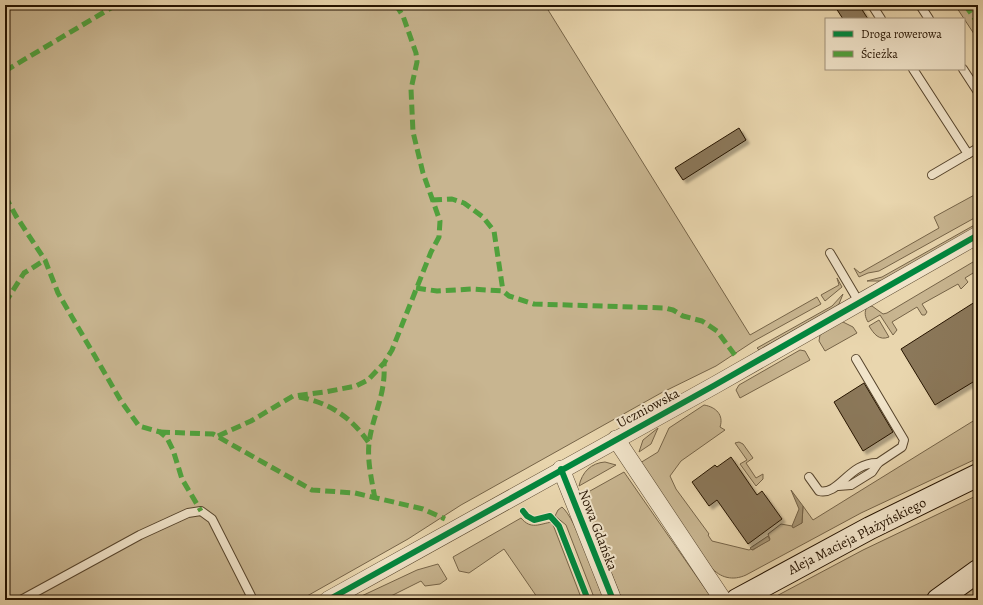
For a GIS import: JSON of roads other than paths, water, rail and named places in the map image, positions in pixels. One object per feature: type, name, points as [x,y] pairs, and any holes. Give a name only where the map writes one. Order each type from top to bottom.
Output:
[{"type":"main road","name":"Aleja Macieja Płażyńskiego","points":[[737,600],[870,528],[978,476]]},
{"type":"main road","points":[[938,600],[978,571]]},
{"type":"street","name":"Uczniowska","points":[[328,600],[561,469],[715,385],[978,235]]},
{"type":"street","points":[[616,439],[723,600]]},
{"type":"street","name":"Nowa Gdańska","points":[[561,469],[613,600]]},
{"type":"lane","points":[[872,5],[880,18]]},
{"type":"lane","points":[[920,5],[928,18]]},
{"type":"lane","points":[[914,70],[968,154]]},
{"type":"lane","points":[[964,70],[978,92]]},
{"type":"lane","points":[[932,176],[978,148]]},
{"type":"lane","points":[[830,253],[859,302]]},
{"type":"lane","points":[[809,477],[819,491],[827,492],[838,486],[852,485],[872,472],[878,463],[902,447],[904,437],[856,359]]},
{"type":"lane","points":[[20,600],[140,535],[188,512],[201,511],[212,519],[253,600]]}]
